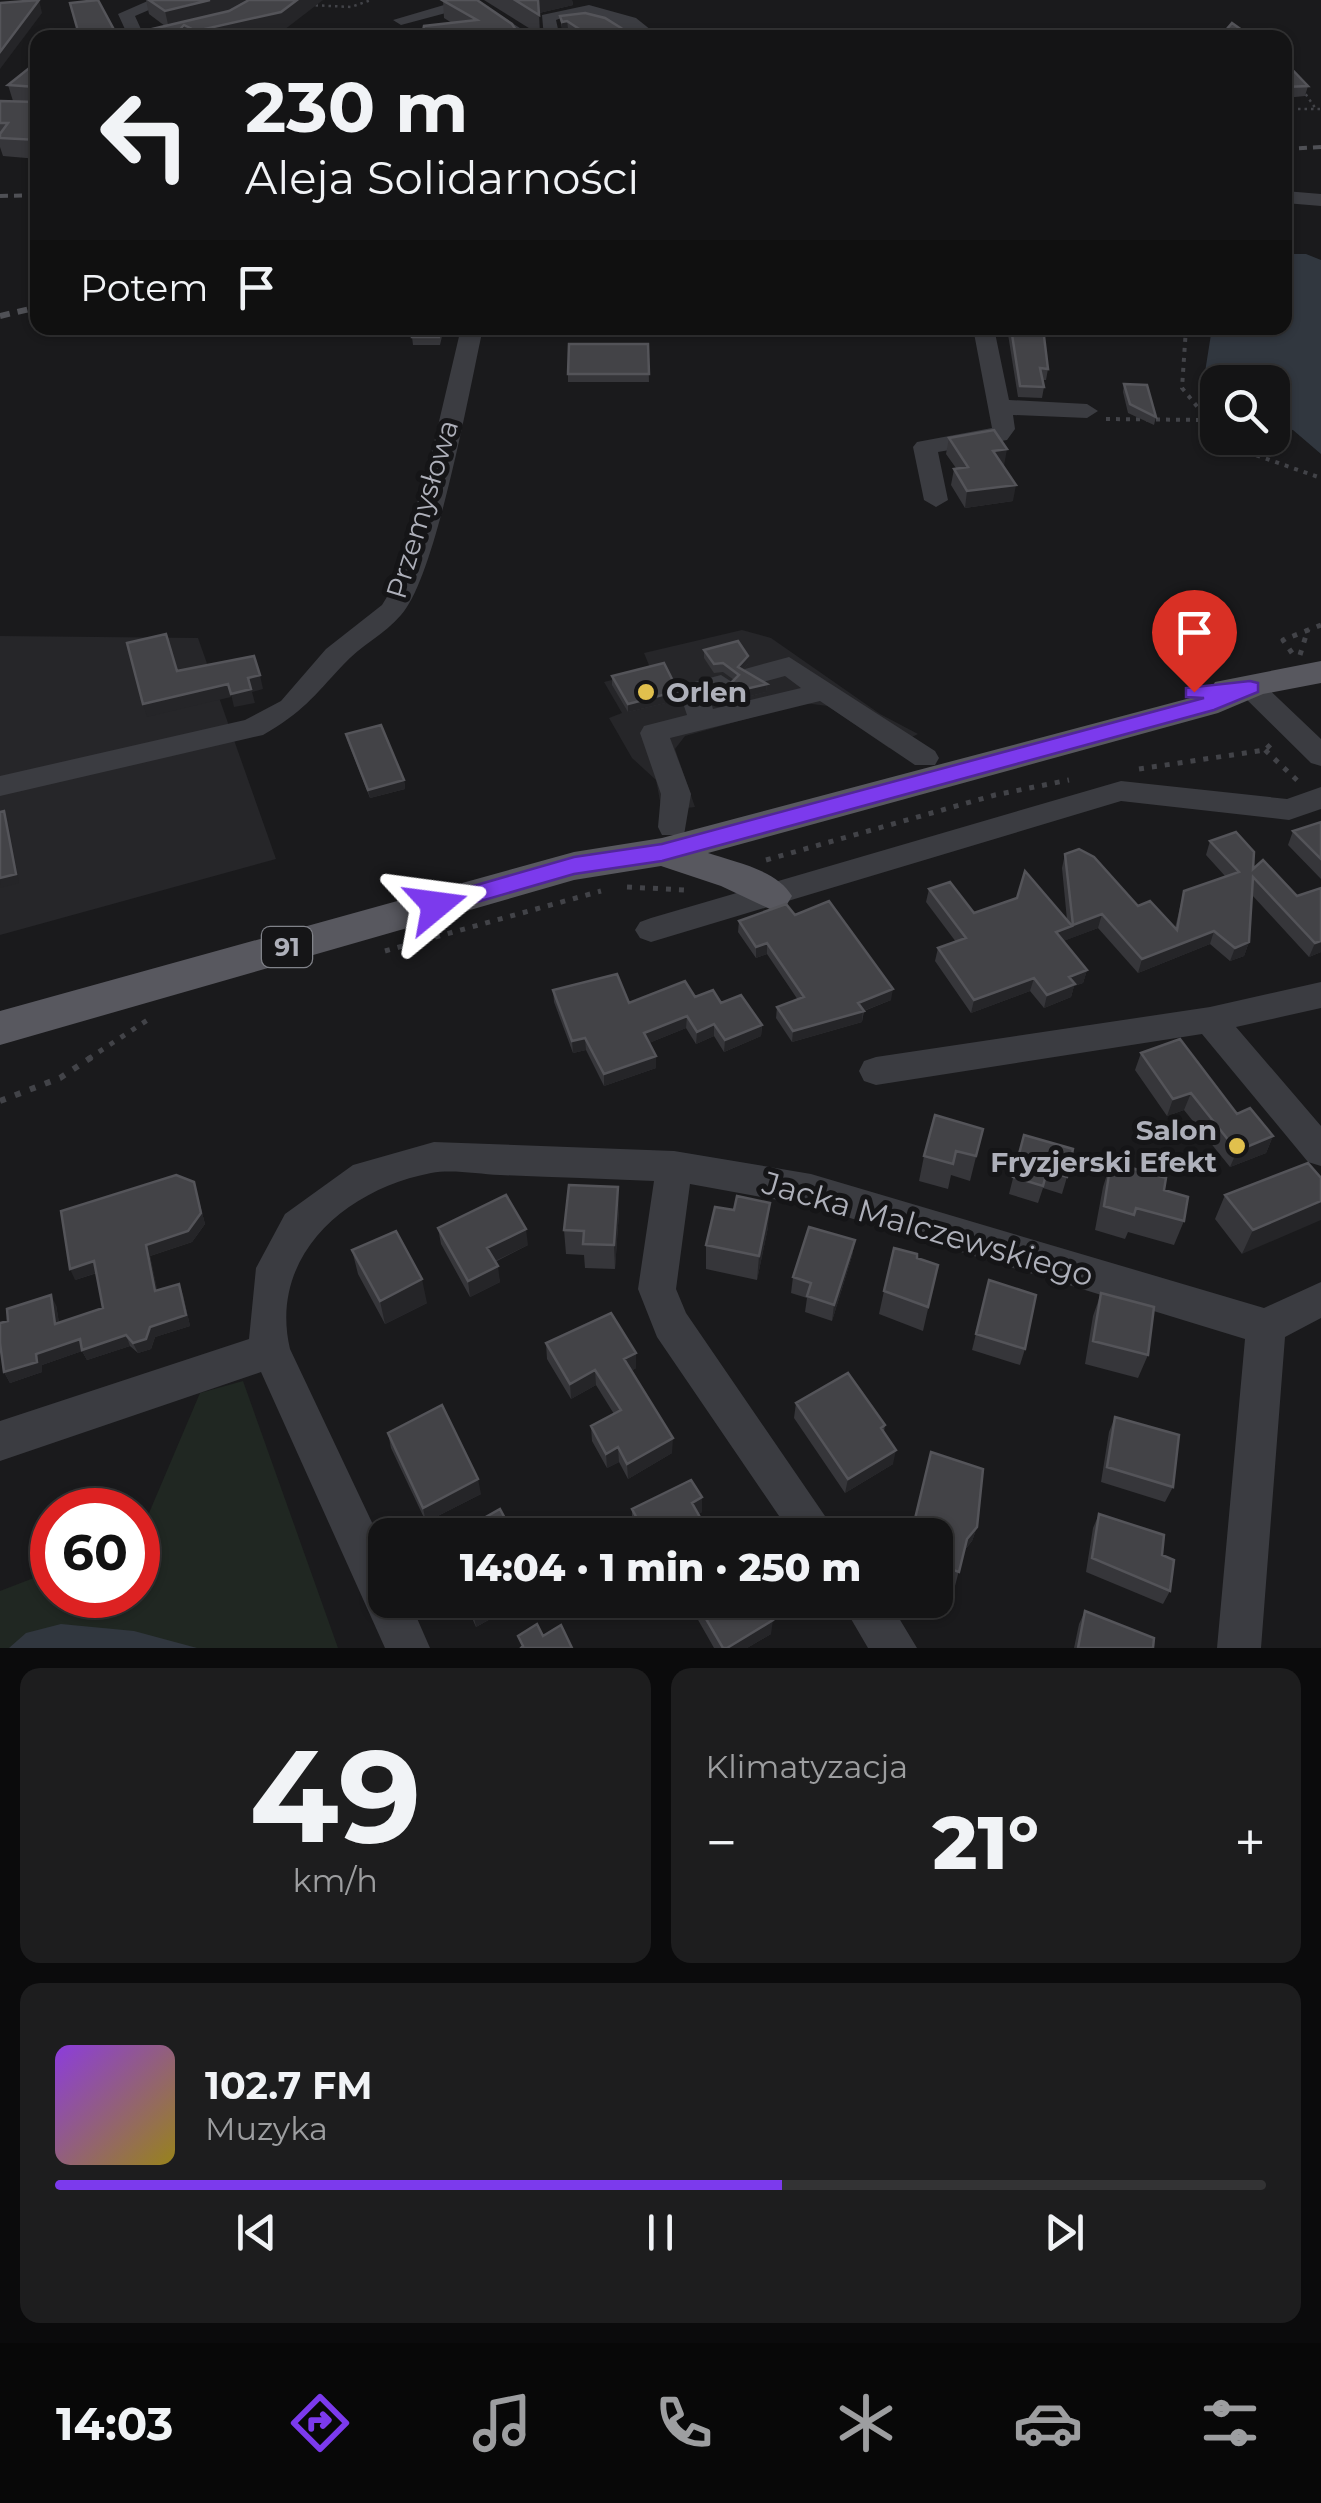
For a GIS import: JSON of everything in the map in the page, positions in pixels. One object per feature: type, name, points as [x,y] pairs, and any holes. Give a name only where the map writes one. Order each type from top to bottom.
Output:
[{"type":"main road","name":"91","points":[[0,1028],[668,840],[1206,705],[1308,658]]},
{"type":"main road","name":"91","points":[[668,840],[926,758],[1194,692],[1250,688]]},
{"type":"main road","points":[[668,840],[772,896]]},
{"type":"street","points":[[133,30],[126,14],[164,0]]},
{"type":"street","points":[[401,20],[470,1],[515,30]]},
{"type":"street","points":[[550,30],[548,18],[581,10],[632,22],[642,30]]},
{"type":"street","points":[[420,15],[440,25]]},
{"type":"street","points":[[1292,197],[1321,200]]},
{"type":"street","name":"Przemysłowa","points":[[0,786],[253,728],[291,707],[336,655],[392,610],[403,592],[436,482],[470,335]]},
{"type":"street","points":[[936,500],[925,447],[999,435],[1004,429],[985,335]]},
{"type":"street","points":[[1000,404],[1008,408],[1093,415]]},
{"type":"street","points":[[754,675],[789,666],[926,758]]},
{"type":"street","points":[[704,720],[693,691],[720,684]]},
{"type":"street","points":[[1250,688],[1321,756]]},
{"type":"street","points":[[668,840],[676,794],[654,733],[824,691]]},
{"type":"street","points":[[650,930],[1121,791],[1289,810],[1319,798]]},
{"type":"street","points":[[876,1071],[1210,1020],[1321,995]]},
{"type":"street","points":[[1210,1020],[1321,1151]]},
{"type":"street","name":"Jacka Malczewskiego","points":[[271,1350],[268,1306],[274,1268],[286,1245],[314,1210],[366,1176],[434,1158],[674,1166],[810,1190],[1266,1327]]},
{"type":"street","points":[[674,1166],[656,1289],[671,1324],[805,1518]]},
{"type":"street","points":[[1239,1648],[1266,1327],[1321,1299]]},
{"type":"street","points":[[0,1440],[271,1350],[368,1562]]},
{"type":"street","points":[[394,1618],[408,1648]]},
{"type":"street","points":[[874,1618],[895,1648]]},
{"type":"path","points":[[304,4],[352,7],[371,0]]},
{"type":"path","points":[[1292,110],[1318,109],[1309,93],[1298,87]]},
{"type":"path","points":[[1186,335],[1182,388],[1200,410]]},
{"type":"path","points":[[1093,415],[1200,420]]},
{"type":"path","points":[[1256,455],[1321,478]]},
{"type":"path","points":[[1308,658],[1283,640],[1321,625]]},
{"type":"path","points":[[1308,629],[1308,658]]},
{"type":"path","points":[[1128,770],[1265,750],[1296,732]]},
{"type":"path","points":[[1265,750],[1319,798]]},
{"type":"path","points":[[618,888],[705,891],[724,887],[744,866],[995,795],[1074,779]]},
{"type":"path","points":[[379,952],[609,890]]},
{"type":"path","points":[[0,1102],[60,1078],[131,1026],[166,1014]]},
{"type":"shaded area","points":[[1292,254],[1306,254],[1321,260],[1321,454],[1293,430],[1290,365],[1206,365],[1211,335],[1292,335]]},
{"type":"shaded area","points":[[742,630],[771,638],[880,714],[918,734],[889,748],[828,706],[804,703],[685,736],[675,749],[695,807],[662,811],[656,780],[632,758],[609,718],[622,713],[604,682],[651,670],[644,653]]},
{"type":"shaded area","points":[[0,636],[198,638],[276,859],[0,935]]},
{"type":"shaded area","points":[[243,1381],[338,1648],[0,1648],[0,1591],[30,1579],[30,1618],[160,1618],[160,1488],[200,1393]]},
{"type":"shaded area","points":[[61,1624],[134,1631],[197,1648],[9,1648],[26,1633]]},
{"type":"building","points":[[39,0],[0,52],[0,3]]},
{"type":"building","points":[[98,0],[114,30],[78,30],[70,3]]},
{"type":"building","points":[[149,0],[210,0],[165,11]]},
{"type":"building","points":[[249,0],[297,0],[281,12],[200,30],[184,25],[179,30],[148,30],[229,11]]},
{"type":"building","points":[[442,0],[477,0],[516,30],[423,30],[424,26],[477,20]]},
{"type":"building","points":[[515,0],[538,0],[539,15]]},
{"type":"building","points":[[585,13],[605,18],[624,30],[581,30],[562,22],[560,16]]},
{"type":"building","points":[[30,67],[30,87],[8,85]]},
{"type":"building","points":[[1292,69],[1308,86],[1292,87]]},
{"type":"building","points":[[0,101],[30,102],[30,140],[0,138],[8,123],[0,123]]},
{"type":"building","points":[[1012,335],[1044,335],[1048,369],[1040,368],[1044,387],[1020,386]]},
{"type":"building","points":[[569,344],[648,344],[649,374],[568,374]]},
{"type":"building","points":[[1124,384],[1147,385],[1156,417],[1130,404]]},
{"type":"building","points":[[994,430],[1007,449],[993,451],[1016,485],[967,491],[954,469],[968,467],[949,438]]},
{"type":"building","points":[[166,634],[177,671],[254,656],[260,675],[248,678],[251,689],[231,694],[228,684],[143,704],[127,643]]},
{"type":"building","points":[[738,641],[748,656],[738,667],[767,684],[732,692],[728,686],[739,675],[723,663],[714,664],[704,650]]},
{"type":"building","name":"Orlen","points":[[664,663],[678,691],[628,704],[612,676]]},
{"type":"building","points":[[381,725],[404,780],[368,790],[346,734]]},
{"type":"building","points":[[4,811],[16,874],[0,878],[0,812]]},
{"type":"building","points":[[1321,822],[1321,859],[1293,831]]},
{"type":"building","points":[[1236,832],[1254,852],[1253,869],[1263,860],[1297,896],[1321,888],[1321,941],[1315,943],[1253,877],[1249,942],[1235,948],[1214,931],[1142,959],[1102,914],[1073,925],[1065,854],[1079,849],[1094,857],[1138,906],[1150,901],[1177,930],[1184,891],[1239,872],[1210,841]]},
{"type":"building","points":[[1025,871],[1072,926],[1056,932],[1087,970],[1069,977],[1075,984],[1047,995],[1034,978],[974,1000],[938,948],[966,938],[929,889],[950,882],[974,913],[1017,898]]},
{"type":"building","points":[[829,901],[893,989],[858,1003],[864,1011],[793,1031],[777,1007],[804,997],[767,943],[756,947],[739,921],[786,904],[795,915]]},
{"type":"building","points":[[617,974],[629,1003],[685,981],[695,997],[713,990],[721,1003],[741,995],[762,1025],[725,1040],[714,1024],[697,1032],[687,1016],[644,1033],[656,1056],[604,1074],[585,1038],[572,1041],[553,990]]},
{"type":"building","points":[[1180,1039],[1237,1114],[1250,1108],[1273,1136],[1237,1151],[1191,1093],[1173,1099],[1141,1053]]},
{"type":"building","points":[[935,1115],[983,1129],[976,1156],[956,1151],[953,1164],[924,1156]]},
{"type":"building","points":[[1024,1135],[1073,1149],[1067,1177],[1047,1171],[1043,1186],[1013,1177]]},
{"type":"building","points":[[1111,1162],[1166,1178],[1164,1190],[1188,1197],[1184,1221],[1136,1208],[1134,1215],[1104,1206]]},
{"type":"building","points":[[1308,1163],[1321,1178],[1321,1201],[1253,1230],[1225,1195]]},
{"type":"building","points":[[176,1175],[194,1182],[201,1213],[188,1231],[146,1245],[155,1291],[179,1284],[186,1315],[150,1327],[146,1339],[133,1343],[126,1335],[82,1350],[80,1339],[36,1354],[37,1362],[4,1372],[0,1323],[8,1321],[7,1309],[51,1295],[55,1324],[103,1308],[94,1261],[70,1269],[61,1211]]},
{"type":"building","points":[[569,1185],[618,1187],[614,1245],[583,1244],[584,1231],[564,1230]]},
{"type":"building","points":[[506,1195],[526,1229],[487,1248],[498,1266],[468,1281],[438,1228]]},
{"type":"building","points":[[737,1196],[770,1203],[759,1256],[706,1245],[715,1207],[734,1210]]},
{"type":"building","points":[[809,1227],[855,1240],[834,1305],[807,1296],[811,1283],[793,1277]]},
{"type":"building","points":[[396,1231],[422,1279],[380,1301],[352,1250]]},
{"type":"building","points":[[894,1248],[938,1265],[928,1307],[884,1291]]},
{"type":"building","points":[[989,1280],[1036,1295],[1025,1349],[976,1334]]},
{"type":"building","points":[[1101,1293],[1154,1307],[1148,1355],[1093,1341]]},
{"type":"building","points":[[611,1313],[636,1353],[624,1359],[673,1438],[627,1464],[618,1447],[606,1454],[591,1426],[621,1410],[595,1370],[570,1384],[546,1343]]},
{"type":"building","points":[[848,1373],[885,1425],[881,1428],[896,1450],[848,1479],[796,1403]]},
{"type":"building","points":[[442,1405],[478,1479],[423,1508],[388,1433]]},
{"type":"building","points":[[1115,1417],[1179,1435],[1173,1487],[1107,1467]]},
{"type":"building","points":[[931,1452],[983,1469],[977,1527],[967,1539],[959,1572],[953,1570],[953,1518],[915,1518]]},
{"type":"building","points":[[691,1480],[702,1497],[692,1503],[700,1518],[637,1518],[632,1509]]},
{"type":"building","points":[[500,1509],[505,1518],[484,1518]]},
{"type":"building","points":[[1099,1514],[1164,1535],[1162,1555],[1174,1560],[1170,1591],[1092,1558]]},
{"type":"building","points":[[1085,1611],[1154,1638],[1153,1648],[1078,1648]]},
{"type":"building","points":[[706,1618],[773,1620],[727,1648],[723,1648]]},
{"type":"building","points":[[537,1624],[543,1636],[561,1625],[572,1648],[521,1648],[518,1636]]},
{"type":"railway","points":[[1292,149],[1321,147]]},
{"type":"railway","points":[[0,196],[30,195]]},
{"type":"railway","points":[[0,316],[30,309]]},
{"type":"place","name":"Orlen","points":[[646,692]]},
{"type":"place","name":"Salon Fryzjerski Efekt","points":[[1237,1146]]},
{"type":"route","points":[[436,905],[574,866],[662,852],[1206,705],[1250,688],[1194,692]]}]
